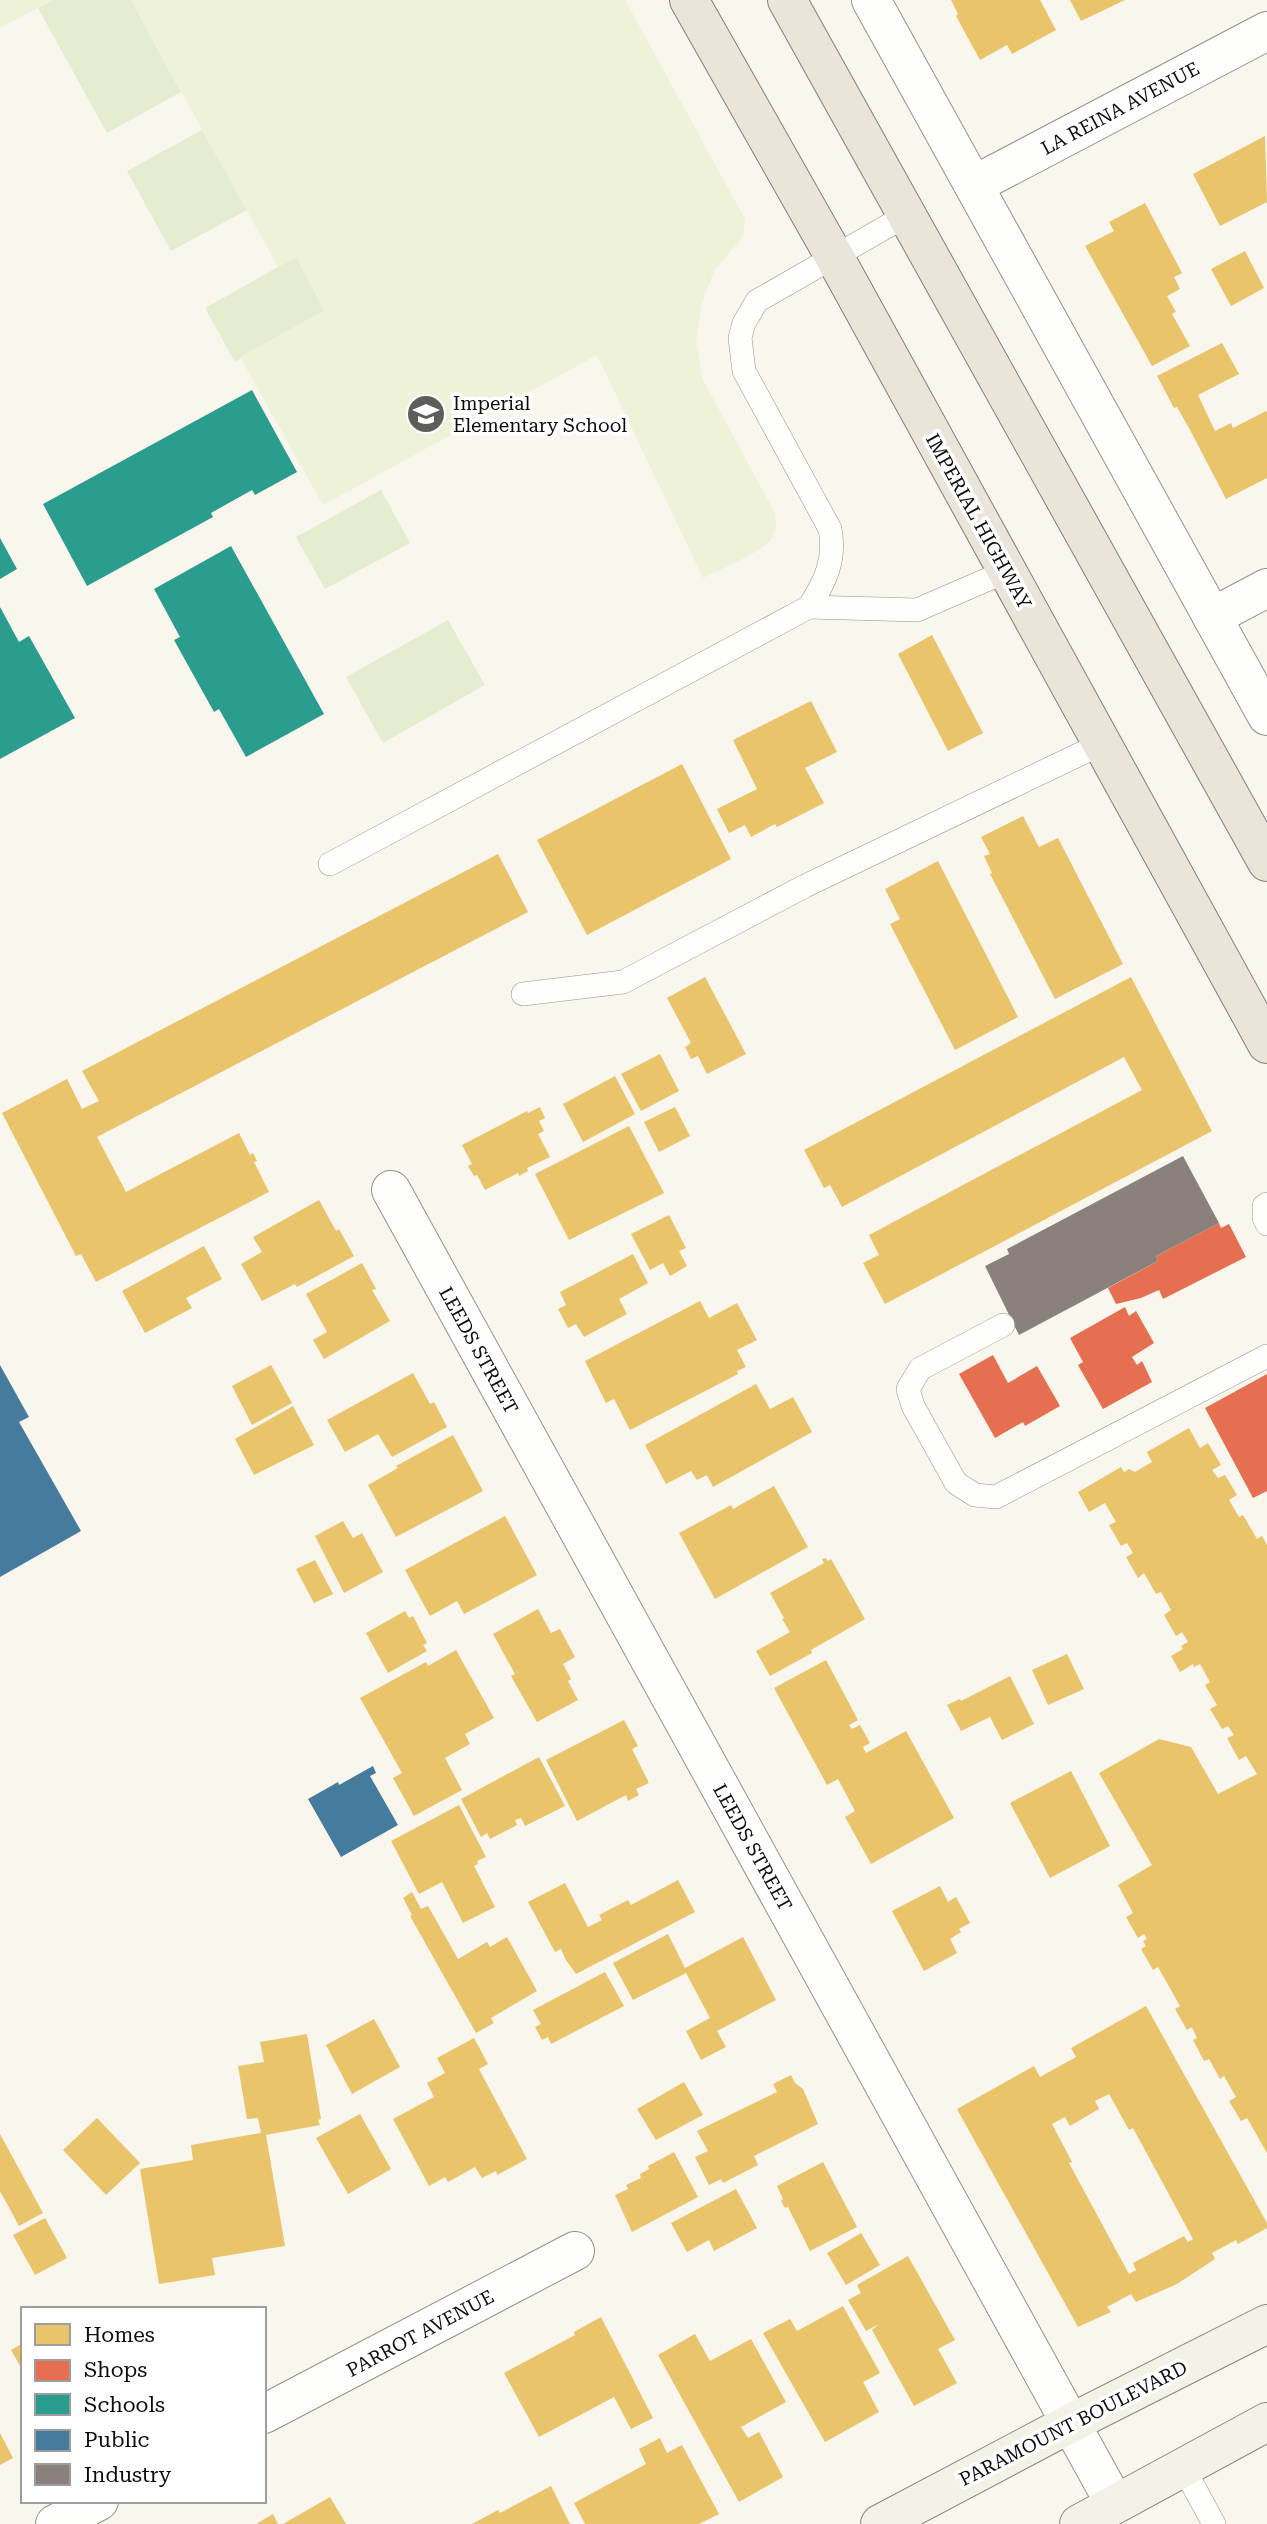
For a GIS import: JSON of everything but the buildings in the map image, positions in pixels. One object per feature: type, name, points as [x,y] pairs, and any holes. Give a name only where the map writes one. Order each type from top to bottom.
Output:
[{"type":"main road","name":"IMPERIAL HIGHWAY","points":[[689,0],[834,256],[1267,1044]]},
{"type":"main road","points":[[787,0],[1267,862]]},
{"type":"main road","name":"PARAMOUNT BOULEVARD","points":[[880,2524],[1267,2324]]},
{"type":"main road","points":[[1079,2524],[1267,2422]]},
{"type":"street","points":[[871,0],[1267,716]]},
{"type":"street","name":"LA REINA AVENUE","points":[[974,186],[1267,31]]},
{"type":"street","points":[[1212,617],[1267,588]]},
{"type":"street","name":"LEEDS STREET","points":[[391,1190],[1115,2504]]},
{"type":"street","name":"PARROT AVENUE","points":[[266,2413],[575,2251]]},
{"type":"street","points":[[55,2524],[95,2503]]},
{"type":"lane","points":[[330,864],[809,607],[829,570],[832,555],[830,529],[744,371],[740,338],[744,323],[757,301],[906,215]]},
{"type":"lane","points":[[809,607],[917,610],[1007,571]]},
{"type":"lane","points":[[523,994],[623,982],[805,886],[1101,744]]},
{"type":"lane","points":[[1267,1204],[1264,1206],[1267,1224]]},
{"type":"lane","points":[[1003,1325],[920,1369],[908,1389],[912,1406],[957,1483],[975,1495],[996,1497],[1267,1356]]},
{"type":"lane","points":[[1183,2467],[1214,2524]]},
{"type":"green space","points":[[0,0],[53,0],[0,28]]},
{"type":"green space","points":[[53,0],[131,0],[181,92],[107,133],[38,8]]},
{"type":"green space","points":[[131,0],[625,0],[745,219],[743,237],[714,271],[702,303],[696,341],[703,380],[775,513],[776,530],[770,541],[753,553],[703,578],[597,355],[323,505],[240,357],[325,310],[296,258],[278,267]]},
{"type":"green space","points":[[202,130],[247,210],[171,251],[127,171]]},
{"type":"green space","points":[[296,257],[325,311],[235,362],[205,308]]},
{"type":"green space","points":[[381,490],[410,543],[325,589],[296,537]]},
{"type":"green space","points":[[448,620],[485,685],[383,743],[346,677]]},
{"type":"place","name":"Imperial Elementary School","points":[[426,414]]}]
